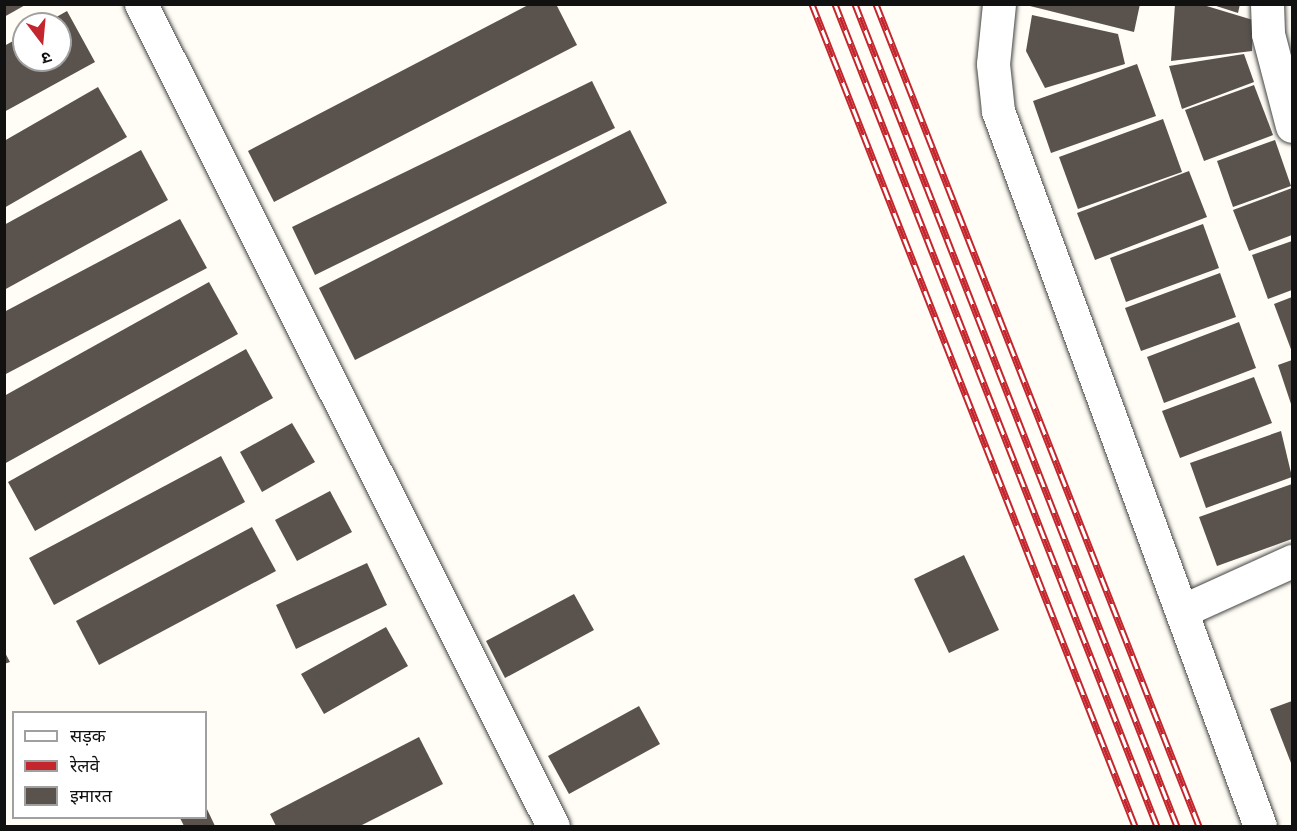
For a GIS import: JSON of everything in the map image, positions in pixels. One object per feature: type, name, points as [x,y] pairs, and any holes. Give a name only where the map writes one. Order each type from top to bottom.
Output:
[{"type":"street","points":[[141,4],[554,826]]},
{"type":"street","points":[[999,4],[993,64],[998,111],[1184,610],[1260,826]]},
{"type":"street","points":[[1276,27],[1293,126]]},
{"type":"street","points":[[1184,610],[1293,561]]},
{"type":"building","points":[[4,4],[27,4],[12,12],[4,17]]},
{"type":"building","points":[[530,4],[556,4],[577,45],[274,202],[248,151]]},
{"type":"building","points":[[1022,4],[1140,4],[1134,32]]},
{"type":"building","points":[[1175,4],[1200,4],[1253,20],[1252,51],[1171,61]]},
{"type":"building","points":[[1210,4],[1240,4],[1238,13]]},
{"type":"building","points":[[1032,15],[1118,34],[1125,64],[1045,88],[1026,51]]},
{"type":"building","points":[[72,20],[95,62],[4,112],[4,46],[12,42],[12,72],[72,72]]},
{"type":"building","points":[[1244,54],[1254,82],[1182,109],[1169,66]]},
{"type":"building","points":[[1137,64],[1156,116],[1051,153],[1033,101]]},
{"type":"building","points":[[592,81],[615,128],[315,275],[292,227]]},
{"type":"building","points":[[1254,85],[1273,135],[1204,161],[1185,110]]},
{"type":"building","points":[[98,87],[127,137],[4,208],[4,141]]},
{"type":"building","points":[[1163,119],[1182,172],[1078,209],[1059,157]]},
{"type":"building","points":[[630,130],[667,203],[355,360],[319,288]]},
{"type":"building","points":[[1275,140],[1291,186],[1233,207],[1217,161]]},
{"type":"building","points":[[141,150],[168,200],[4,290],[4,225]]},
{"type":"building","points":[[1189,171],[1207,217],[1095,260],[1077,213]]},
{"type":"building","points":[[1292,188],[1292,235],[1249,251],[1233,210]]},
{"type":"building","points":[[180,219],[207,268],[4,375],[4,312]]},
{"type":"building","points":[[1203,224],[1219,268],[1126,302],[1110,258]]},
{"type":"building","points":[[1292,241],[1292,290],[1268,299],[1252,255]]},
{"type":"building","points":[[1220,273],[1236,317],[1141,351],[1125,308]]},
{"type":"building","points":[[209,282],[238,334],[4,464],[4,396]]},
{"type":"building","points":[[1292,297],[1292,352],[1274,304]]},
{"type":"building","points":[[1239,322],[1256,368],[1164,403],[1147,357]]},
{"type":"building","points":[[246,349],[273,398],[35,531],[8,482]]},
{"type":"building","points":[[1292,360],[1292,407],[1278,365]]},
{"type":"building","points":[[1254,377],[1272,423],[1180,458],[1162,411]]},
{"type":"building","points":[[292,423],[315,462],[262,492],[240,452]]},
{"type":"building","points":[[1281,431],[1292,477],[1206,508],[1190,463]]},
{"type":"building","points":[[221,456],[245,502],[54,605],[29,558]]},
{"type":"building","points":[[1292,484],[1292,539],[1217,566],[1199,517]]},
{"type":"building","points":[[330,491],[352,532],[297,561],[275,520]]},
{"type":"building","points":[[252,527],[276,571],[99,665],[76,621]]},
{"type":"building","points":[[964,555],[999,630],[949,653],[914,579]]},
{"type":"building","points":[[367,563],[387,605],[296,649],[276,605]]},
{"type":"building","points":[[574,594],[594,630],[505,678],[486,641]]},
{"type":"building","points":[[386,627],[408,666],[324,714],[301,674]]},
{"type":"building","points":[[4,651],[10,662],[4,664]]},
{"type":"building","points":[[1292,701],[1292,763],[1291,763],[1270,709]]},
{"type":"building","points":[[639,706],[660,744],[569,794],[548,756]]},
{"type":"building","points":[[419,737],[443,784],[360,826],[276,826],[270,814]]},
{"type":"building","points":[[207,809],[215,826],[184,826],[180,819],[207,819]]},
{"type":"railway","points":[[812,4],[1135,826]]},
{"type":"railway","points":[[835,4],[1157,826]]},
{"type":"railway","points":[[855,4],[1177,826]]},
{"type":"railway","points":[[876,4],[1199,826]]}]
